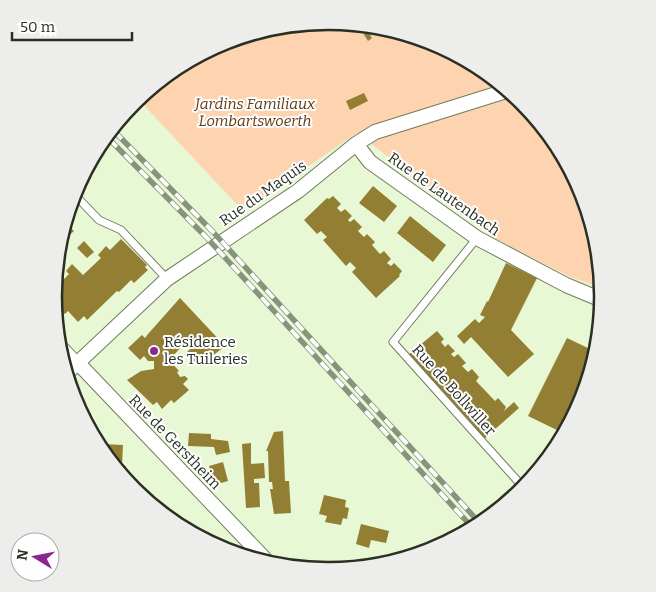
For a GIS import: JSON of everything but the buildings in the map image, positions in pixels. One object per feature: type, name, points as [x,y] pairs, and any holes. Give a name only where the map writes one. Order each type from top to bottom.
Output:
[{"type":"street","name":"Rue du Maquis","points":[[73,368],[167,279],[298,191],[356,144],[375,132],[499,93]]},
{"type":"street","name":"Rue de Lautenbach","points":[[356,144],[370,162],[477,238],[566,285],[594,297]]},
{"type":"street","name":"Rue de Gerstheim","points":[[73,368],[259,553]]},
{"type":"lane","points":[[80,200],[99,220],[121,230],[167,279]]},
{"type":"lane","name":"Rue de Bollwiller","points":[[477,238],[393,342],[518,482]]},
{"type":"green space","name":"Jardins Familiaux Lombartswoerth","points":[[328,30],[380,35],[414,44],[446,57],[490,85],[528,121],[549,148],[574,194],[589,244],[593,285],[568,276],[496,239],[357,133],[243,211],[143,105],[180,75],[210,57],[242,44],[293,32]]},
{"type":"railway","points":[[117,134],[214,233],[475,518]]},
{"type":"railway","points":[[112,142],[207,238],[467,522]]},
{"type":"place","name":"Résidence les Tuileries","points":[[154,351]]}]
